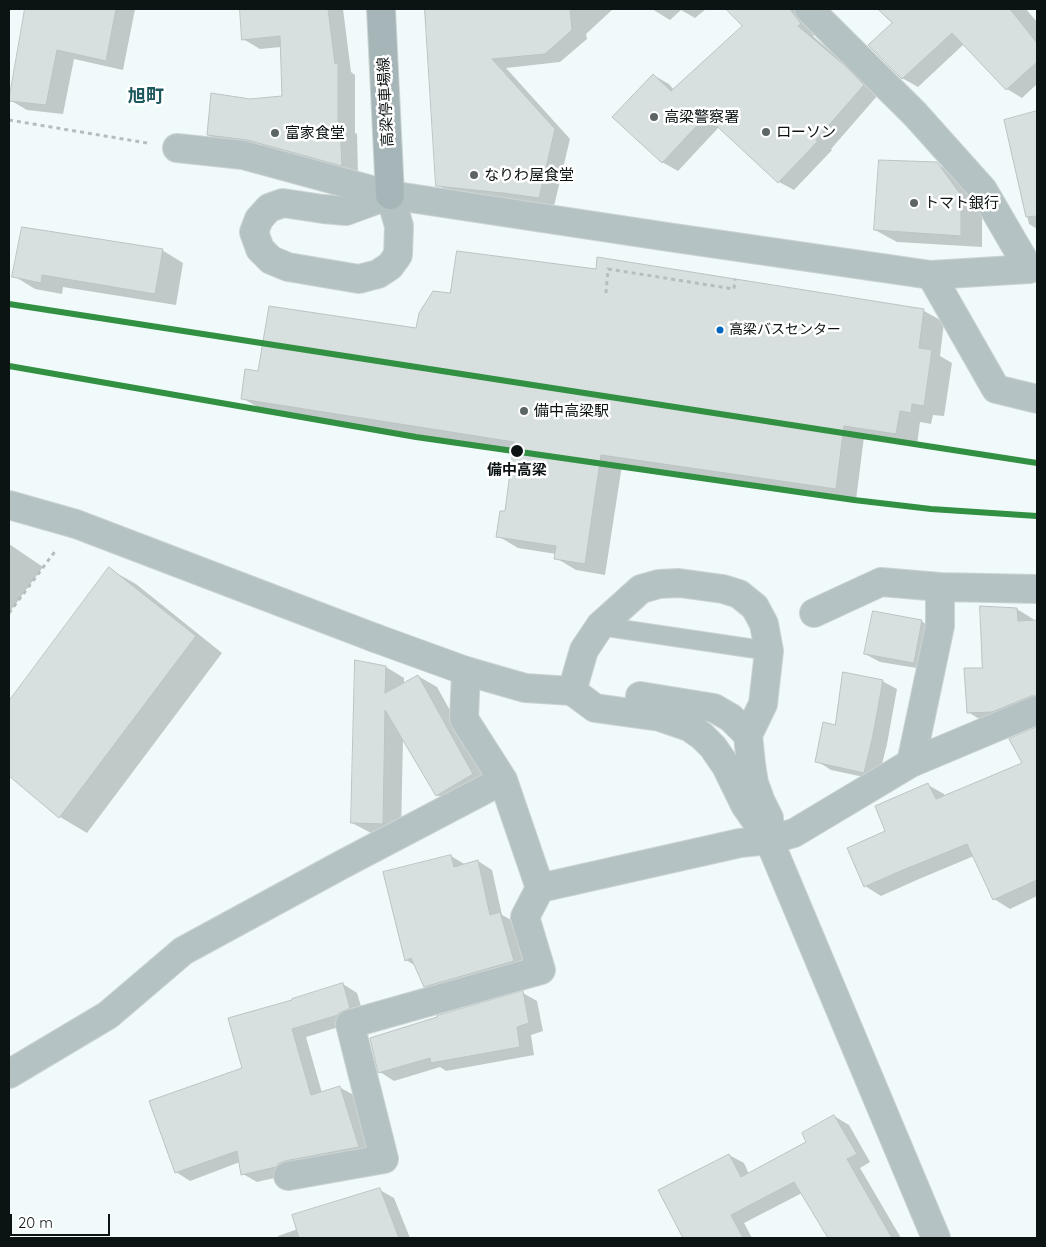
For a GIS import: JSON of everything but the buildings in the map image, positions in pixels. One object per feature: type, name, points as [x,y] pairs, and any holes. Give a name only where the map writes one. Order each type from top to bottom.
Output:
[{"type":"main road","name":"高梁停車場線","points":[[381,9],[390,195]]},
{"type":"street","points":[[177,148],[243,156],[390,195],[931,275],[1033,268],[983,190],[914,114],[808,9]]},
{"type":"street","points":[[390,195],[400,226],[398,255],[390,266],[378,274],[359,279],[288,267],[271,260],[260,249],[254,232],[259,219],[269,208],[283,203],[346,211],[390,195]]},
{"type":"street","points":[[931,275],[996,389],[1037,399]]},
{"type":"street","points":[[9,505],[76,524],[466,671],[525,688],[607,692],[714,708],[731,718],[748,735]]},
{"type":"street","points":[[814,613],[881,582],[940,587],[1037,589]]},
{"type":"street","points":[[572,691],[584,650],[600,626],[641,589],[659,584],[679,583],[723,589],[739,594],[755,607],[764,624],[769,652],[763,704],[748,735],[754,783],[769,818],[769,840]]},
{"type":"street","points":[[911,763],[940,626],[940,587]]},
{"type":"street","points":[[288,1176],[384,1158],[350,1024],[540,970],[525,917],[540,888],[503,780],[464,719],[466,671]]},
{"type":"street","points":[[572,691],[595,708],[660,717],[689,727],[713,747],[726,766],[745,805],[769,840],[936,1238]]},
{"type":"street","points":[[540,888],[740,843],[769,840],[794,833],[911,763],[1037,710]]},
{"type":"street","points":[[9,1074],[108,1014],[183,952],[343,864],[503,780]]},
{"type":"lane","points":[[600,626],[769,652]]},
{"type":"path","points":[[9,120],[177,148]]},
{"type":"path","points":[[606,293],[608,269],[734,289],[736,279]]},
{"type":"path","points":[[9,613],[76,524]]},
{"type":"transit line","points":[[9,304],[1037,463]]},
{"type":"transit line","points":[[9,366],[416,437],[854,500],[931,509],[1037,516]]},
{"type":"place","name":"高梁警察署","points":[[654,117]]},
{"type":"place","name":"ローソン","points":[[766,132]]},
{"type":"place","name":"富家食堂","points":[[275,133]]},
{"type":"place","name":"なりわ屋食堂","points":[[474,175]]},
{"type":"place","name":"トマト銀行","points":[[914,203]]},
{"type":"place","name":"高梁バスセンター","points":[[720,330]]},
{"type":"place","name":"備中高梁駅","points":[[524,411]]},
{"type":"place","name":"備中高梁","points":[[517,451]]},
{"type":"district","name":"旭町","points":[[146,97]]}]
